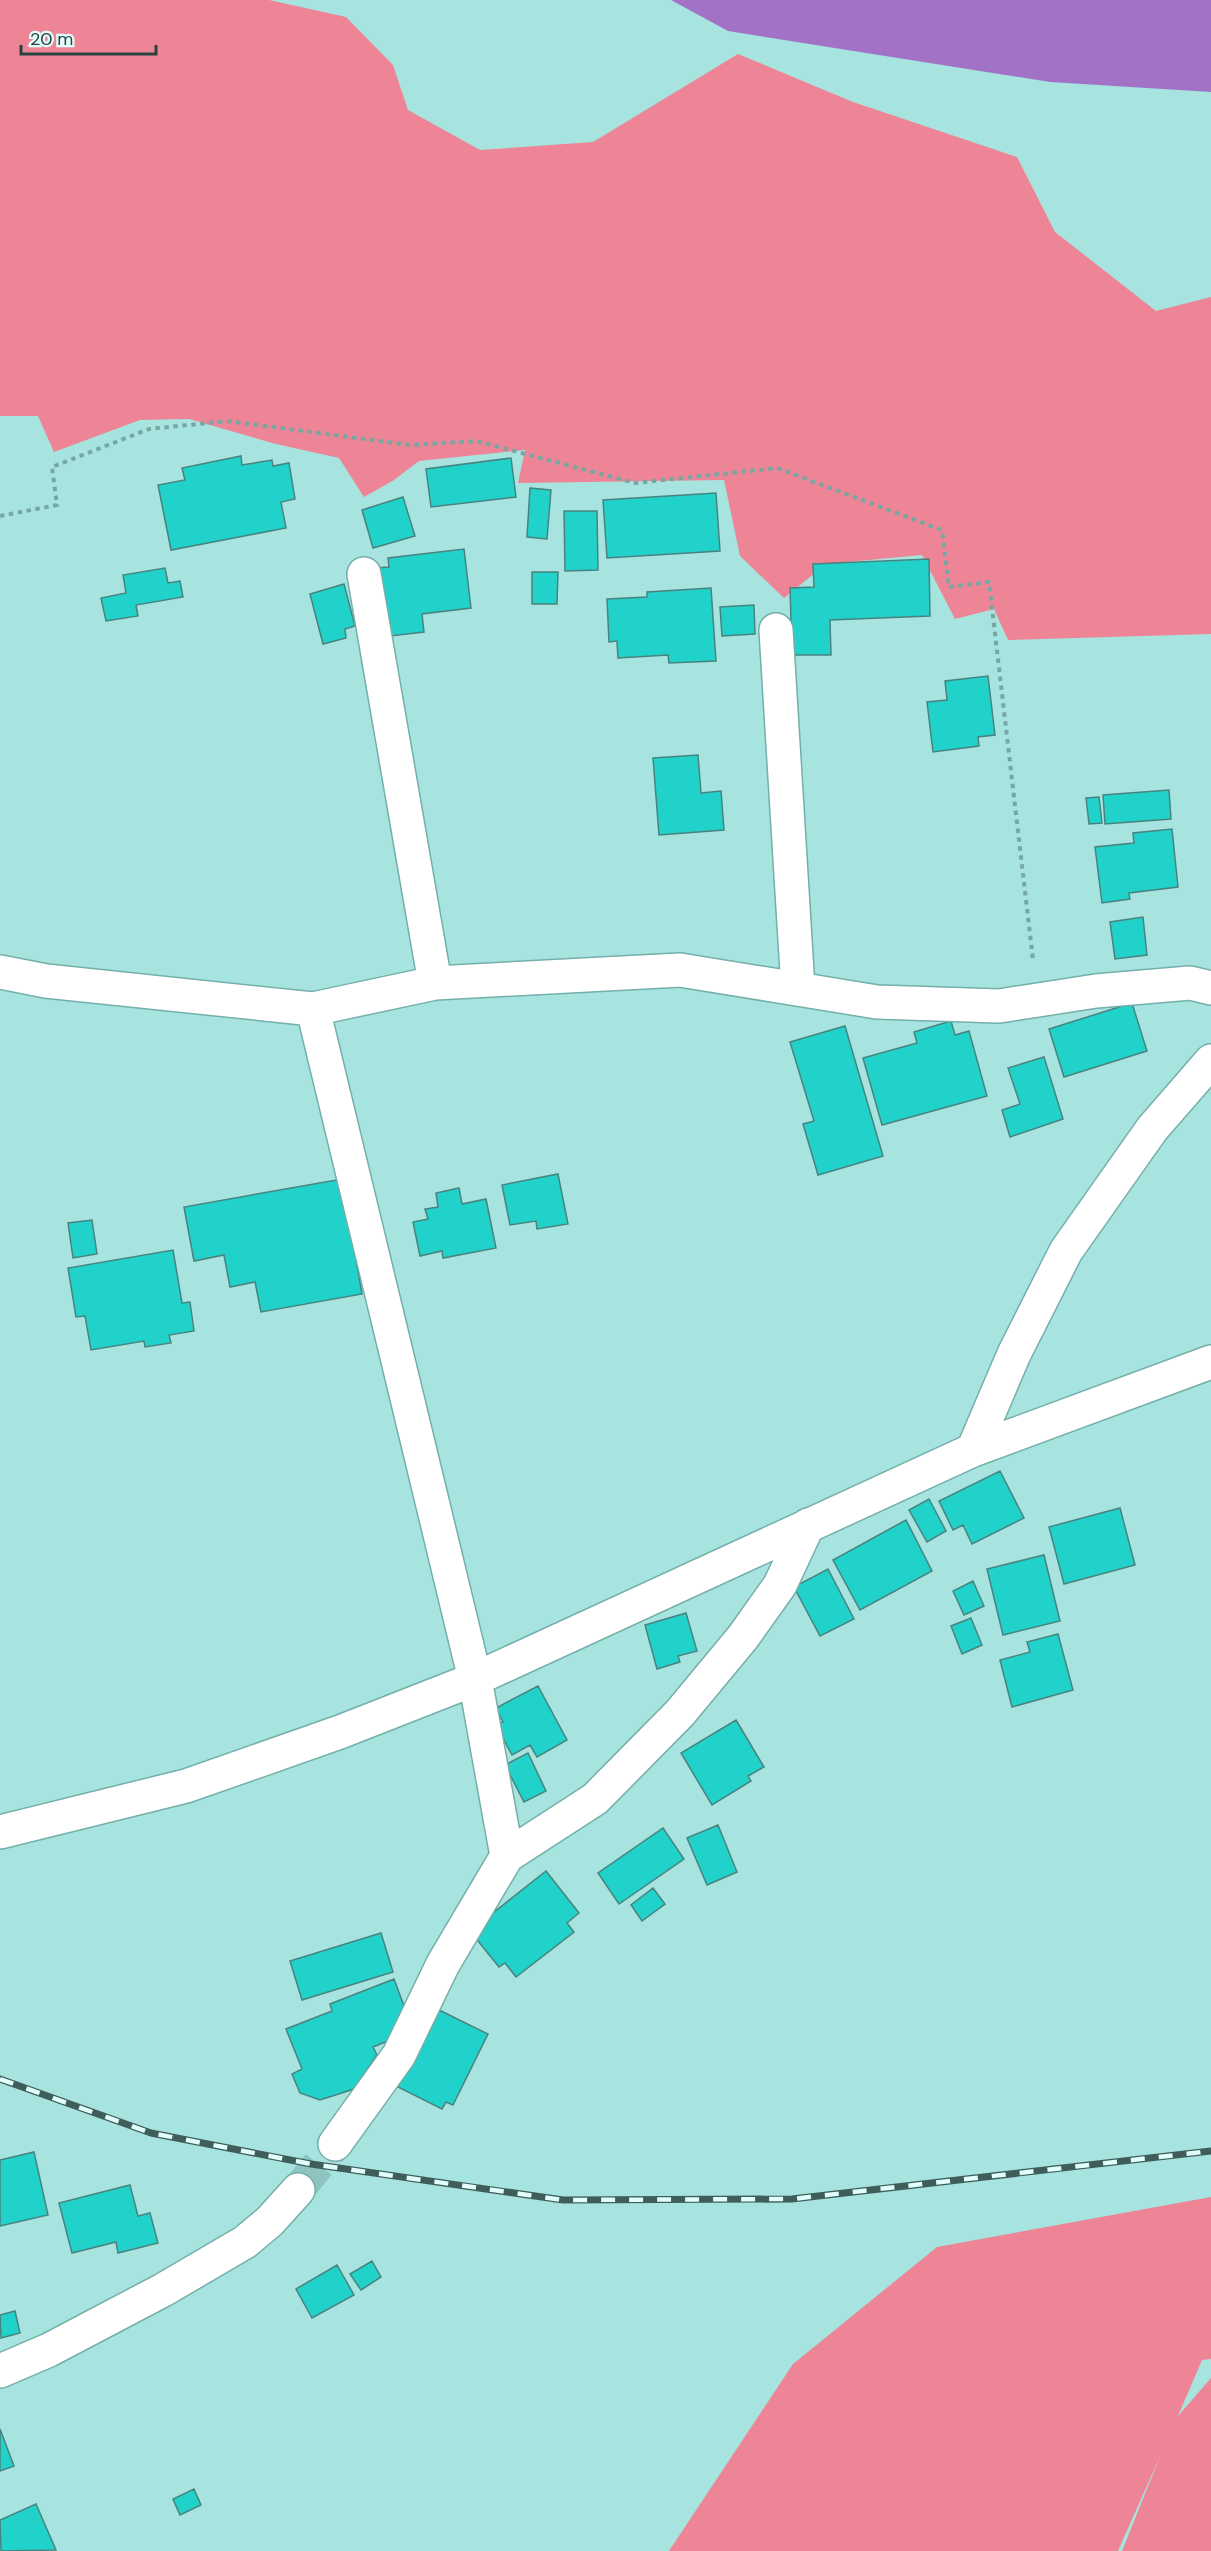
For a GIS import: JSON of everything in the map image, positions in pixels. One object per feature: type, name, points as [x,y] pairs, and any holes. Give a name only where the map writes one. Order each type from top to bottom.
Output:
[{"type":"street","points":[[364,574],[435,983]]},
{"type":"street","points":[[776,630],[798,989]]},
{"type":"street","points":[[0,972],[46,981],[313,1009],[435,983],[680,970],[877,1002],[999,1006],[1096,991],[1190,983],[1211,988]]},
{"type":"street","points":[[313,1009],[475,1679],[507,1856]]},
{"type":"street","points":[[973,1450],[1014,1354],[1066,1251],[1152,1129],[1211,1061]]},
{"type":"street","points":[[0,1832],[186,1786],[340,1732],[475,1679],[973,1450],[1211,1362]]},
{"type":"street","points":[[335,2144],[399,2055],[443,1964],[507,1856],[595,1799],[680,1713],[743,1637],[780,1585],[808,1525]]},
{"type":"street","points":[[0,2371],[50,2350],[163,2290],[245,2242],[270,2222],[298,2190]]},
{"type":"path","points":[[0,516],[57,505],[52,467],[148,429],[227,421],[410,445],[476,441],[635,483],[777,468],[942,530],[949,587],[989,582],[1037,999]]},
{"type":"shaded area","points":[[0,0],[269,0],[346,17],[393,65],[408,110],[480,150],[593,142],[738,54],[853,102],[1017,157],[1055,232],[1156,311],[1211,297],[1211,634],[1008,640],[994,609],[955,619],[922,555],[826,564],[784,598],[740,556],[724,480],[518,483],[525,450],[419,461],[394,480],[364,497],[339,458],[276,444],[189,419],[140,420],[54,452],[38,416],[0,416]]},
{"type":"shaded area","points":[[671,0],[1211,0],[1211,92],[1050,82],[728,31]]},
{"type":"shaded area","points":[[1211,2197],[1211,2359],[1202,2360],[1178,2416],[1211,2378],[1211,2551],[1122,2551],[1161,2454],[1118,2551],[669,2551],[793,2364],[937,2247]]},
{"type":"building","points":[[241,456],[242,465],[272,460],[273,466],[289,463],[295,499],[281,502],[286,528],[171,550],[158,485],[185,480],[182,468]]},
{"type":"building","points":[[511,458],[516,497],[431,507],[426,469]]},
{"type":"building","points":[[530,488],[551,490],[547,539],[527,537]]},
{"type":"building","points":[[716,493],[720,551],[607,558],[603,500]]},
{"type":"building","points":[[403,497],[415,536],[373,548],[362,510]]},
{"type":"building","points":[[564,511],[597,511],[598,570],[565,571]]},
{"type":"building","points":[[464,549],[471,608],[422,614],[424,632],[390,636],[390,622],[379,623],[374,568],[389,567],[388,558]]},
{"type":"building","points":[[929,559],[930,616],[830,620],[831,655],[792,655],[790,588],[814,587],[813,564]]},
{"type":"building","points":[[165,568],[168,583],[180,581],[183,597],[136,605],[138,616],[106,621],[101,598],[126,593],[123,575]]},
{"type":"building","points":[[532,572],[558,572],[557,604],[532,604]]},
{"type":"building","points":[[344,584],[355,626],[345,629],[346,638],[323,644],[310,594]]},
{"type":"building","points":[[711,588],[716,661],[669,663],[668,655],[618,658],[617,641],[609,642],[607,599],[647,597],[647,592]]},
{"type":"building","points":[[754,605],[755,634],[722,636],[720,607]]},
{"type":"building","points":[[988,676],[995,735],[978,737],[979,746],[933,752],[927,702],[947,700],[945,681]]},
{"type":"building","points":[[698,755],[701,793],[721,791],[724,830],[659,835],[653,758]]},
{"type":"building","points":[[1169,790],[1171,819],[1105,824],[1103,795]]},
{"type":"building","points":[[1099,797],[1102,823],[1089,824],[1086,798]]},
{"type":"building","points":[[1172,829],[1178,887],[1129,893],[1130,899],[1102,903],[1095,847],[1134,843],[1133,833]]},
{"type":"building","points":[[1143,917],[1147,955],[1115,959],[1110,922]]},
{"type":"building","points":[[1132,1003],[1147,1051],[1064,1077],[1049,1029]]},
{"type":"building","points":[[951,1021],[955,1035],[969,1031],[987,1096],[882,1125],[863,1058],[917,1043],[914,1032]]},
{"type":"building","points":[[845,1026],[883,1156],[818,1175],[803,1124],[814,1121],[790,1042]]},
{"type":"building","points":[[1044,1057],[1063,1119],[1010,1137],[1002,1110],[1020,1104],[1008,1068]]},
{"type":"building","points":[[558,1174],[568,1224],[537,1229],[536,1221],[510,1225],[502,1185]]},
{"type":"building","points":[[342,1179],[362,1294],[261,1312],[255,1282],[230,1287],[224,1255],[194,1261],[184,1207]]},
{"type":"building","points":[[459,1188],[462,1204],[486,1199],[496,1248],[443,1258],[442,1251],[420,1256],[413,1222],[428,1219],[425,1209],[438,1207],[436,1193]]},
{"type":"building","points":[[92,1220],[97,1254],[73,1258],[68,1223]]},
{"type":"building","points":[[173,1250],[182,1303],[190,1302],[194,1331],[169,1335],[171,1343],[145,1347],[144,1341],[91,1350],[85,1316],[76,1317],[68,1268]]},
{"type":"building","points":[[1000,1471],[1024,1518],[972,1544],[963,1525],[953,1530],[939,1501]]},
{"type":"building","points":[[929,1499],[946,1531],[927,1542],[909,1510]]},
{"type":"building","points":[[1120,1508],[1135,1565],[1064,1584],[1049,1527]]},
{"type":"building","points":[[906,1520],[932,1571],[860,1610],[833,1560]]},
{"type":"building","points":[[1044,1555],[1060,1621],[1003,1635],[987,1569]]},
{"type":"building","points":[[828,1569],[854,1619],[820,1636],[794,1587]]},
{"type":"building","points":[[973,1581],[984,1606],[964,1615],[953,1591]]},
{"type":"building","points":[[686,1613],[697,1651],[678,1656],[680,1662],[657,1669],[645,1625]]},
{"type":"building","points":[[971,1618],[982,1645],[962,1654],[951,1626]]},
{"type":"building","points":[[1058,1634],[1073,1690],[1012,1707],[1000,1660],[1030,1652],[1027,1642]]},
{"type":"building","points":[[538,1686],[567,1740],[537,1757],[530,1745],[512,1755],[496,1725],[503,1722],[496,1708]]},
{"type":"building","points":[[736,1720],[764,1767],[748,1776],[751,1781],[712,1805],[681,1753]]},
{"type":"building","points":[[528,1753],[546,1791],[524,1802],[505,1765]]},
{"type":"building","points":[[718,1825],[737,1872],[707,1885],[687,1838]]},
{"type":"building","points":[[663,1828],[684,1859],[619,1904],[598,1873]]},
{"type":"building","points":[[546,1871],[579,1913],[567,1923],[574,1932],[516,1977],[505,1963],[499,1967],[470,1931]]},
{"type":"building","points":[[653,1888],[665,1904],[642,1921],[631,1905]]},
{"type":"building","points":[[381,1933],[393,1972],[302,2000],[290,1961]]},
{"type":"building","points":[[394,1979],[404,2006],[388,2041],[373,2047],[377,2055],[354,2089],[320,2100],[300,2093],[292,2074],[302,2069],[286,2029],[332,2011],[330,2004]]},
{"type":"building","points":[[435,2008],[488,2034],[453,2105],[446,2102],[442,2109],[396,2086]]},
{"type":"building","points":[[34,2152],[48,2215],[0,2226],[0,2160]]},
{"type":"building","points":[[130,2185],[138,2216],[150,2213],[158,2243],[118,2253],[116,2242],[72,2253],[59,2203]]},
{"type":"building","points":[[372,2261],[381,2277],[361,2290],[350,2274]]},
{"type":"building","points":[[337,2265],[354,2295],[312,2318],[296,2289]]},
{"type":"building","points":[[15,2311],[20,2333],[1,2338],[0,2315]]},
{"type":"building","points":[[0,2429],[14,2466],[0,2471]]},
{"type":"building","points":[[194,2489],[201,2505],[180,2515],[173,2499]]},
{"type":"building","points":[[36,2504],[56,2550],[1,2551],[0,2520]]},
{"type":"tunnel","points":[[298,2190],[335,2144]]},
{"type":"railway","points":[[0,2079],[151,2133],[311,2164],[563,2200],[792,2199],[1211,2151]]}]
